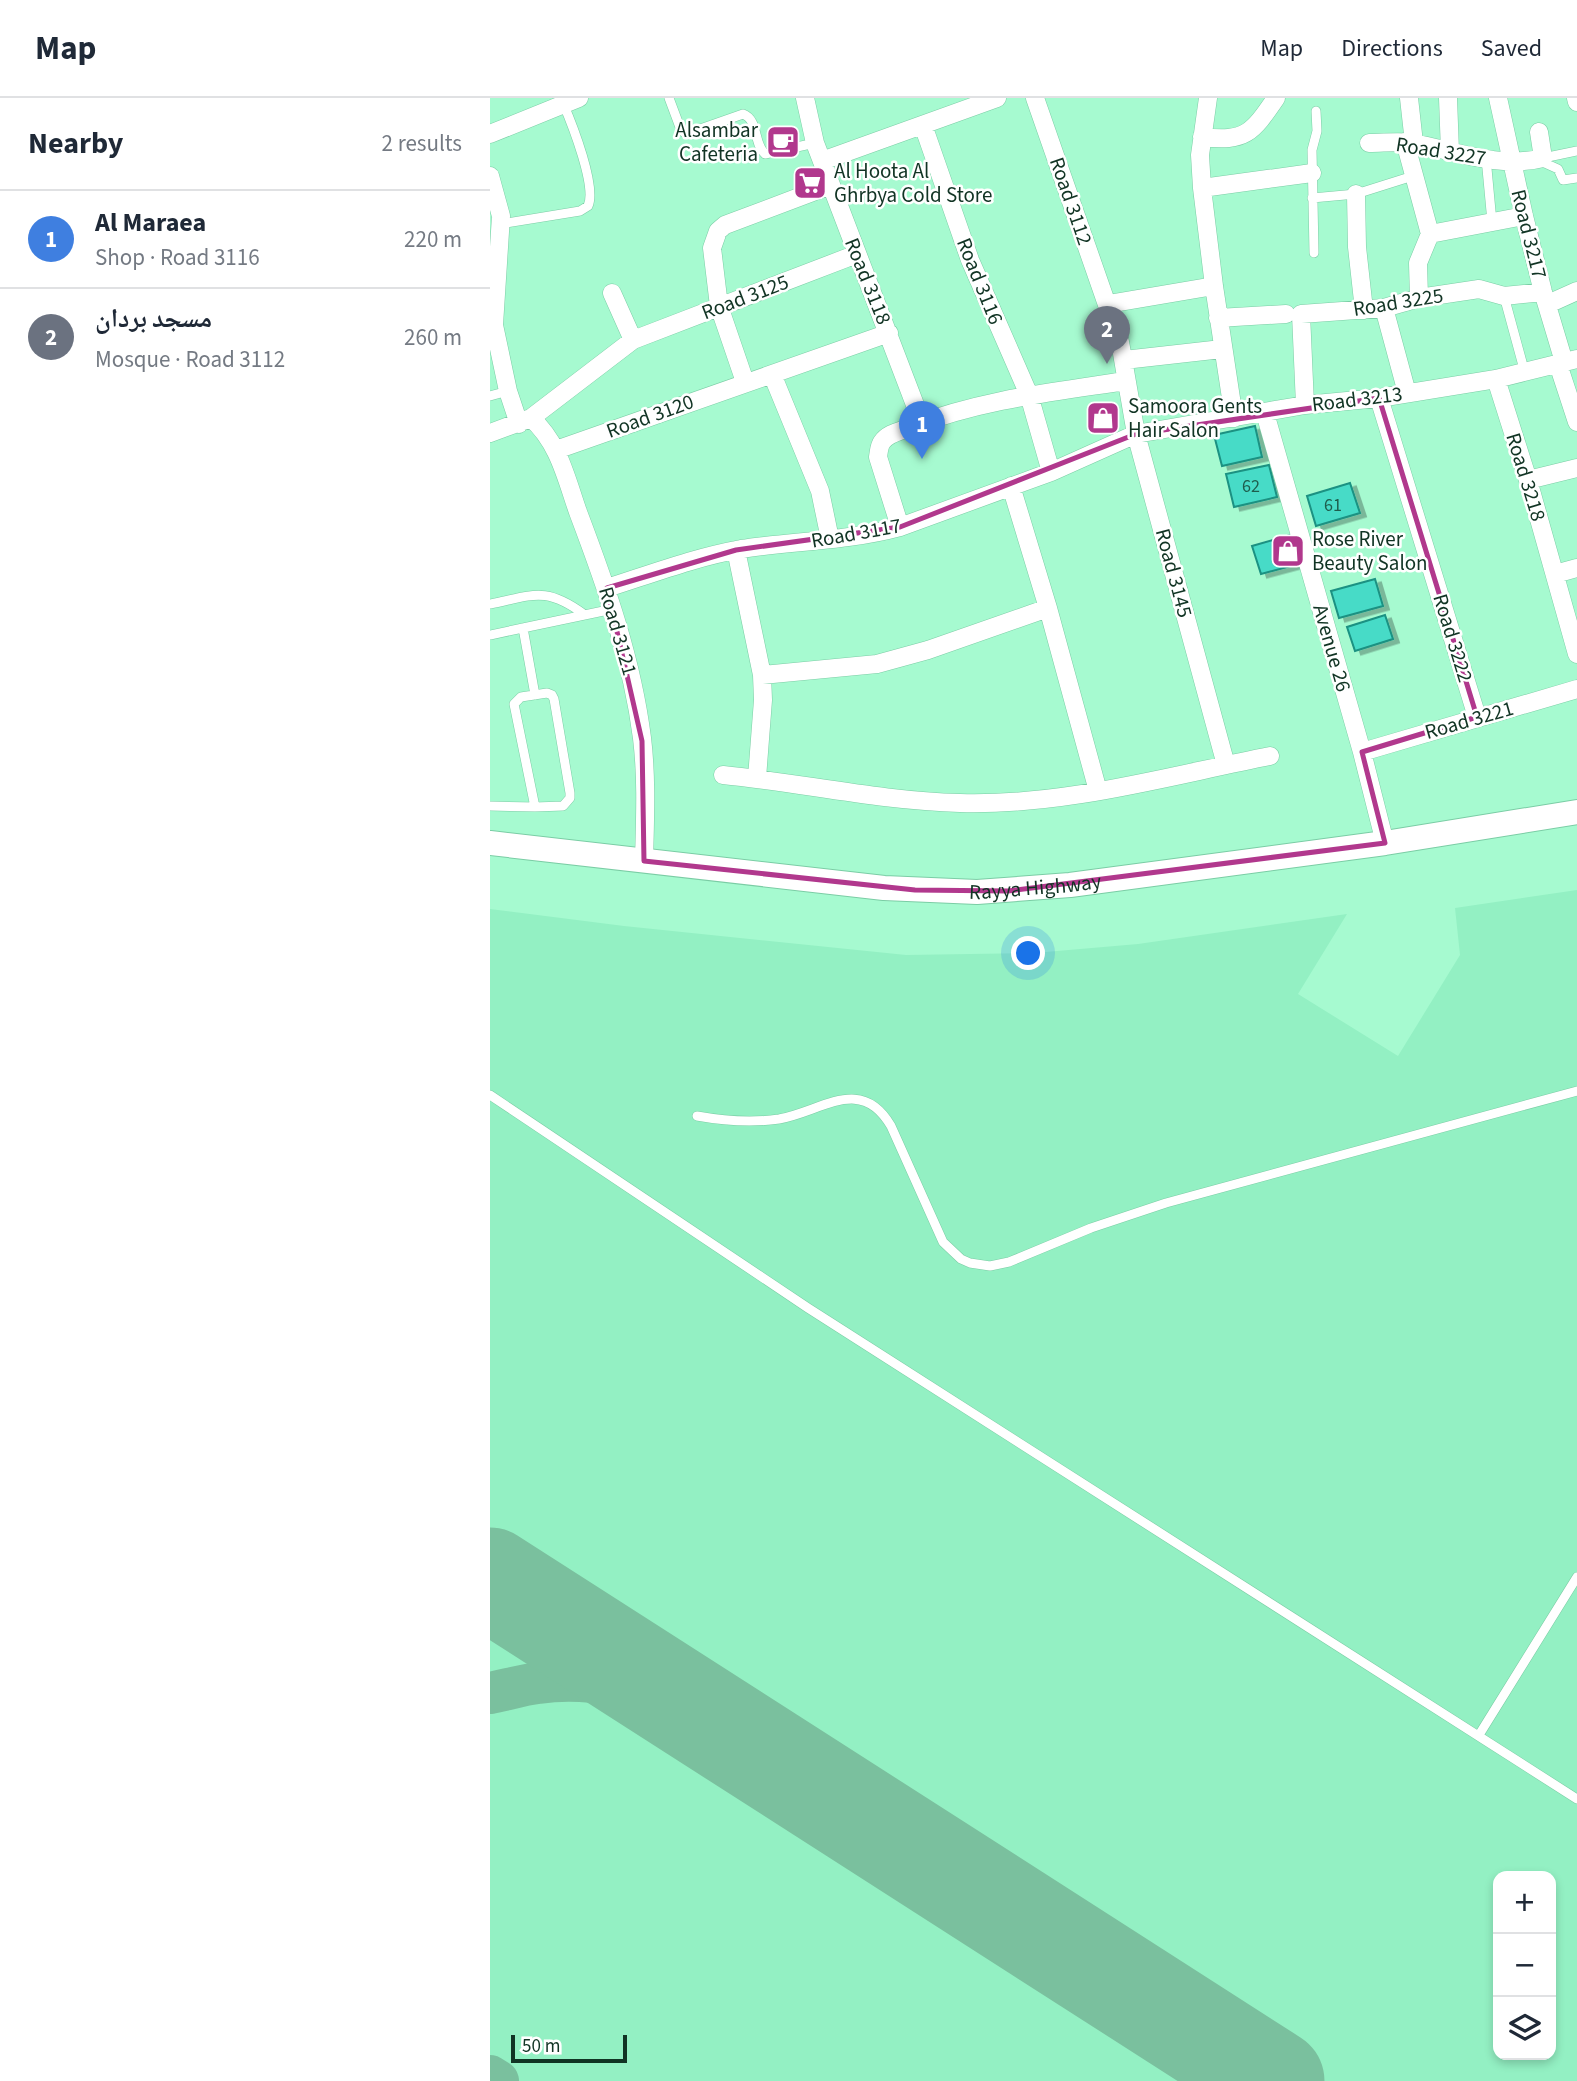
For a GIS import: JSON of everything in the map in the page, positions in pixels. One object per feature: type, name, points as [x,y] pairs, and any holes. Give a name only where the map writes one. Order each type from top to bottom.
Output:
[{"type":"main road","name":"Rayya Highway","points":[[490,843],[884,888],[977,892],[1039,888],[1385,843],[1577,812]]},
{"type":"street","name":"Road 3118","points":[[805,98],[815,143],[922,423]]},
{"type":"street","points":[[822,161],[997,98]]},
{"type":"street","name":"Road 3112","points":[[1035,98],[1108,304],[1124,360],[1125,381]]},
{"type":"street","points":[[1208,98],[1200,155],[1202,188],[1222,349],[1234,418]]},
{"type":"street","points":[[1202,137],[1225,140],[1246,133],[1276,98]]},
{"type":"street","points":[[1409,98],[1413,176],[1430,234],[1418,263],[1419,298]]},
{"type":"street","points":[[1448,98],[1450,152]]},
{"type":"street","name":"Road 3217","points":[[1499,98],[1524,216],[1546,298],[1567,361],[1577,422]]},
{"type":"street","points":[[490,134],[571,101]]},
{"type":"street","name":"Road 3116","points":[[923,125],[970,260],[1029,395],[1051,472]]},
{"type":"street","points":[[1538,132],[1539,159]]},
{"type":"street","name":"Road 3227","points":[[1369,144],[1410,143],[1512,162]]},
{"type":"street","name":"Road 3217","points":[[1512,162],[1539,159]]},
{"type":"street","points":[[1202,188],[1312,173]]},
{"type":"street","points":[[490,177],[497,219],[492,326],[508,391],[525,421]]},
{"type":"street","points":[[745,382],[719,306],[712,248],[718,231],[831,185]]},
{"type":"street","points":[[1356,194],[1357,247],[1364,310]]},
{"type":"street","points":[[1430,234],[1524,216]]},
{"type":"street","name":"Road 3125","points":[[490,433],[525,421],[633,340],[857,254]]},
{"type":"street","points":[[1108,304],[1214,286]]},
{"type":"street","name":"Road 3225","points":[[1305,405],[1301,314],[1384,308],[1419,298],[1479,289],[1504,296],[1546,298]]},
{"type":"street","name":"Road 3217","points":[[1546,298],[1577,291]]},
{"type":"street","points":[[612,293],[633,340]]},
{"type":"street","points":[[1384,308],[1407,393]]},
{"type":"street","points":[[1218,318],[1286,314]]},
{"type":"street","name":"Road 3120","points":[[556,450],[889,333]]},
{"type":"street","points":[[1124,360],[1222,349]]},
{"type":"street","name":"Road 3213","points":[[1136,434],[1305,405],[1380,398],[1496,379],[1567,361]]},
{"type":"street","points":[[772,374],[820,491],[830,539]]},
{"type":"street","name":"Road 3218","points":[[1496,379],[1528,480],[1577,654]]},
{"type":"street","points":[[900,527],[878,457],[883,440],[890,435],[1004,400],[1125,381]]},
{"type":"street","name":"Road 3145","points":[[1125,381],[1136,434],[1226,765]]},
{"type":"street","name":"Road 3222","points":[[1380,398],[1477,717]]},
{"type":"street","name":"Avenue 26","points":[[1265,413],[1362,752],[1385,843]]},
{"type":"street","name":"Road 3121","points":[[525,421],[541,427],[556,450],[607,588],[635,690],[642,741],[645,861]]},
{"type":"street","name":"Road 3117","points":[[607,588],[736,550],[874,534],[900,527],[1051,472],[1136,434]]},
{"type":"street","points":[[1528,480],[1577,468]]},
{"type":"street","points":[[1011,486],[1048,608],[1098,791]]},
{"type":"street","points":[[736,550],[762,675],[763,700],[757,778]]},
{"type":"street","points":[[1555,575],[1577,568]]},
{"type":"street","points":[[762,675],[877,664],[916,654],[1048,608]]},
{"type":"street","name":"Road 3221","points":[[1362,752],[1577,689]]},
{"type":"street","points":[[723,775],[924,802],[1002,803],[1098,791],[1270,756]]},
{"type":"lane","points":[[669,98],[681,130],[686,134],[743,114],[751,119],[760,150],[765,154],[815,143]]},
{"type":"lane","points":[[497,219],[580,211],[589,206],[591,196],[576,136],[571,101]]},
{"type":"lane","points":[[1314,253],[1312,145],[1317,131],[1316,111]]},
{"type":"lane","points":[[1539,159],[1577,150]]},
{"type":"lane","points":[[1486,158],[1492,222]]},
{"type":"lane","points":[[1539,159],[1558,170],[1563,180],[1577,178]]},
{"type":"lane","points":[[1312,198],[1356,194],[1413,176]]},
{"type":"lane","points":[[1504,296],[1525,373]]},
{"type":"lane","points":[[490,396],[508,391]]},
{"type":"lane","points":[[490,604],[542,594],[561,599],[585,615]]},
{"type":"lane","points":[[490,635],[613,610]]},
{"type":"lane","points":[[523,628],[535,695]]},
{"type":"lane","points":[[490,806],[535,807],[563,806],[570,798],[554,696],[547,693],[518,699],[514,707],[535,807]]},
{"type":"lane","points":[[697,1116],[718,1120],[761,1121],[803,1113],[844,1098],[867,1102],[885,1116],[891,1126],[943,1242],[961,1259],[989,1266],[1009,1262],[1091,1228],[1166,1203],[1577,1091]]},
{"type":"lane","points":[[490,1095],[808,1308],[1577,1799]]},
{"type":"lane","points":[[1479,1735],[1577,1577]]},
{"type":"highlighted area","points":[[1379,398],[1477,717],[1362,752],[1385,843],[1008,891],[915,890],[644,861],[642,741],[607,588],[736,550],[900,527],[1136,434]]},
{"type":"shaded area","points":[[1577,890],[1577,2081],[490,2081],[490,909],[624,926],[906,955],[1034,953],[1138,944],[1347,914],[1298,994],[1398,1056],[1460,955],[1455,908]]},
{"type":"building","points":[[1255,426],[1262,457],[1222,466],[1214,435]]},
{"type":"building","points":[[1269,465],[1277,497],[1234,507],[1226,474]]},
{"type":"building","points":[[1350,483],[1360,513],[1316,526],[1307,496]]},
{"type":"building","points":[[1294,534],[1302,563],[1261,574],[1252,546]]},
{"type":"building","points":[[1375,579],[1383,606],[1339,618],[1331,591]]},
{"type":"building","points":[[1385,615],[1393,639],[1355,651],[1347,627]]},
{"type":"taxiway","points":[[490,1693],[538,1683],[596,1682],[633,1689],[688,1706]]},
{"type":"taxiway","points":[[490,2076],[498,2081]]},
{"type":"runway","points":[[490,1579],[1273,2081]]},
{"type":"place","name":"Alsambar Cafeteria","points":[[783,142]]},
{"type":"place","name":"Al Hoota Al Ghrbya Cold Store","points":[[810,183]]},
{"type":"place","name":"مسجد بردان","points":[[1107,364]]},
{"type":"place","name":"Samoora Gents Hair Salon","points":[[1103,418]]},
{"type":"place","name":"Al Maraea","points":[[922,459]]},
{"type":"place","name":"Rose River Beauty Salon","points":[[1288,551]]}]
